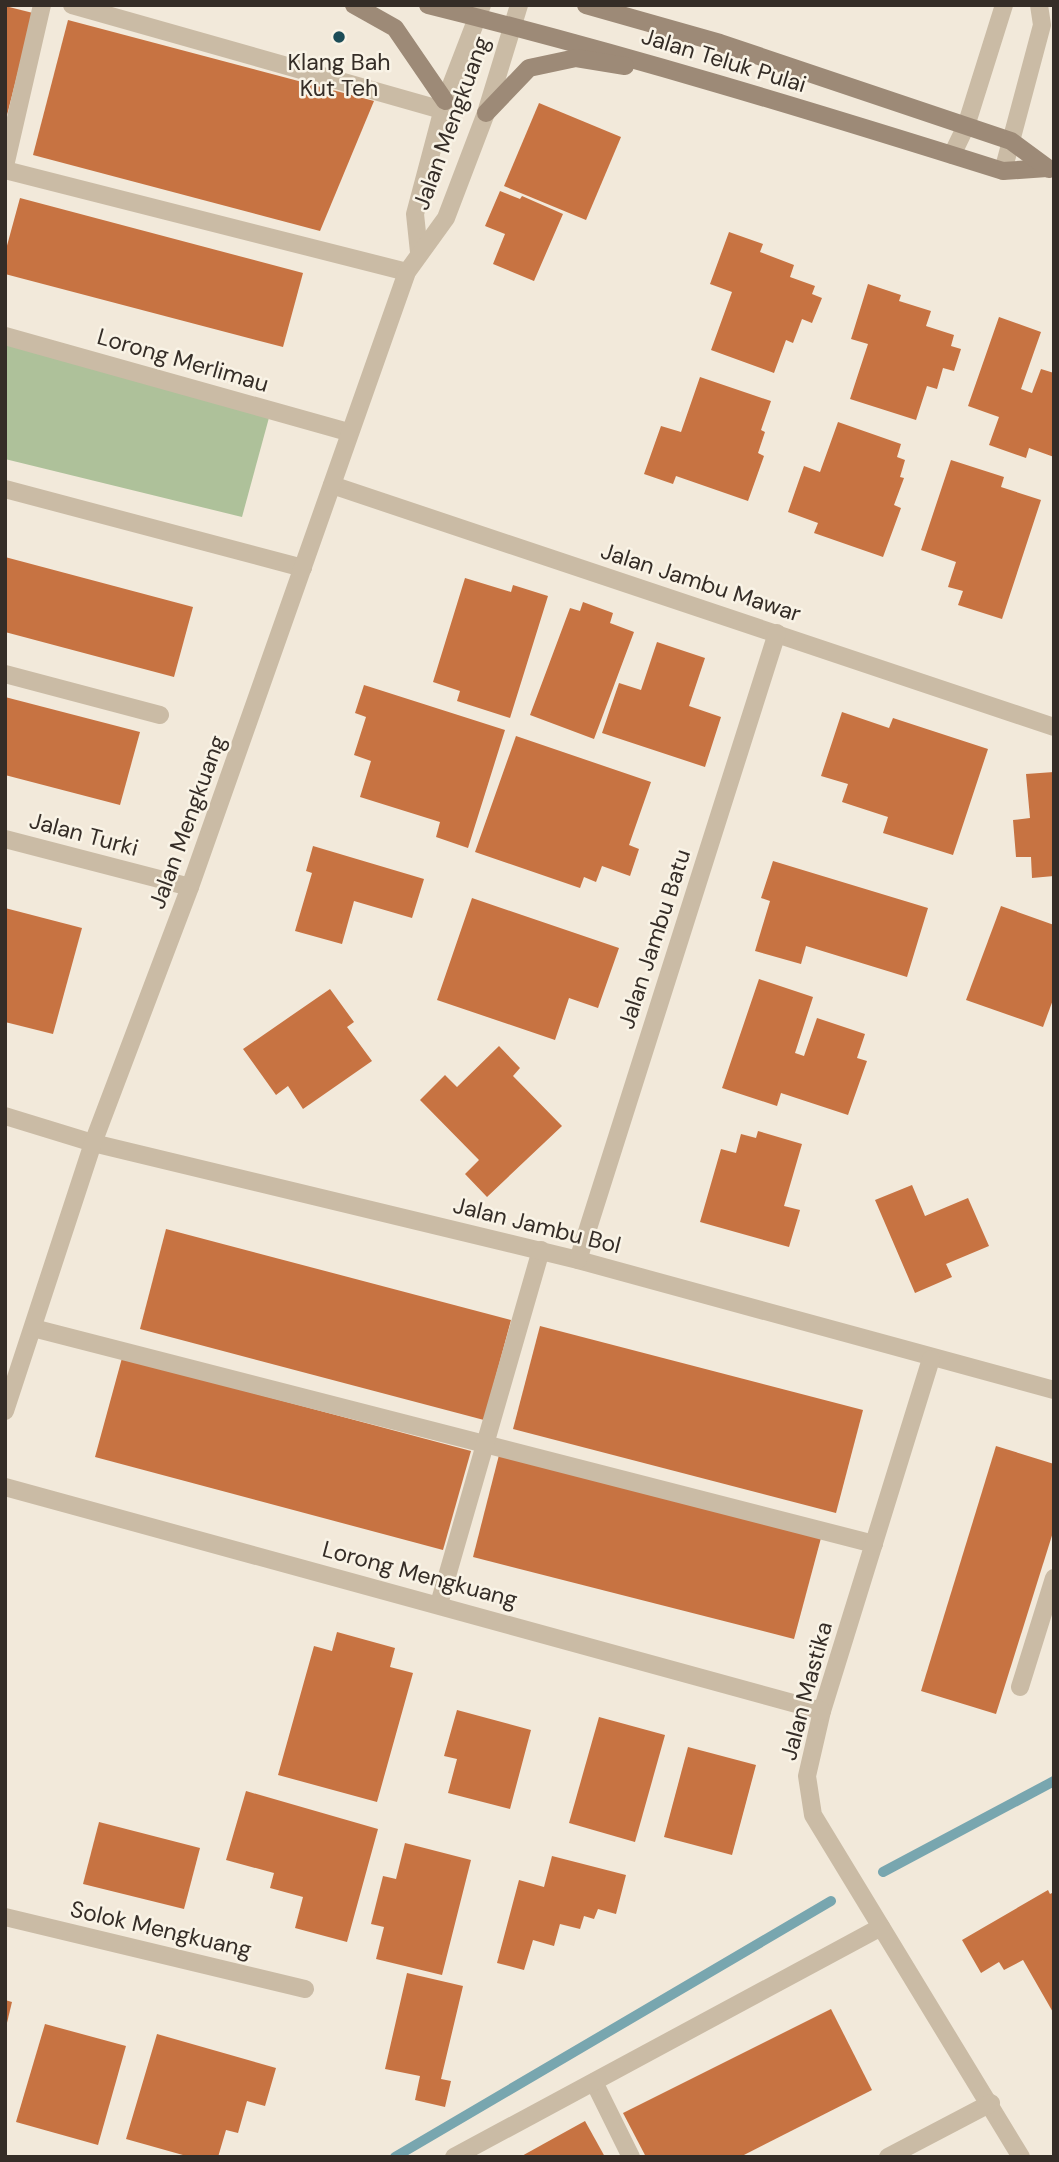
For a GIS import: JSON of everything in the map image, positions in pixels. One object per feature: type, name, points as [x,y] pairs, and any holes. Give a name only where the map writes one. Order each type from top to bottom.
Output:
[{"type":"main road","points":[[354,5],[395,28],[443,106]]},
{"type":"main road","name":"Jalan Teluk Pulai","points":[[428,5],[480,11],[512,24],[702,77],[1003,171]]},
{"type":"main road","name":"Jalan Teluk Pulai","points":[[586,5],[720,43],[1011,141],[1050,170]]},
{"type":"main road","points":[[486,113],[529,68],[576,58],[702,77]]},
{"type":"main road","points":[[1003,171],[1050,170]]},
{"type":"street","points":[[41,5],[5,168],[407,272]]},
{"type":"street","points":[[72,5],[443,106]]},
{"type":"street","name":"Jalan Mengkuang","points":[[5,1411],[93,1143],[190,887],[332,485],[348,432],[407,272],[419,251],[446,218],[486,113],[519,5]]},
{"type":"street","points":[[952,155],[966,126],[1004,5]]},
{"type":"street","points":[[1003,171],[1042,25],[1039,5]]},
{"type":"street","name":"Jalan Mengkuang","points":[[419,251],[415,214],[443,106],[480,11]]},
{"type":"street","name":"Lorong Merlimau","points":[[5,336],[348,432]]},
{"type":"street","name":"Jalan Jambu Mawar","points":[[332,485],[1054,727]]},
{"type":"street","points":[[5,489],[303,568]]},
{"type":"street","name":"Jalan Jambu Batu","points":[[578,1260],[777,633]]},
{"type":"street","points":[[5,674],[159,715]]},
{"type":"street","name":"Jalan Turki","points":[[5,839],[190,887]]},
{"type":"street","name":"Jalan Jambu Bol","points":[[5,1116],[93,1143],[541,1250],[1054,1391]]},
{"type":"street","points":[[439,1604],[541,1250]]},
{"type":"street","points":[[33,1328],[874,1544]]},
{"type":"street","name":"Jalan Mastika","points":[[931,1359],[822,1711],[807,1776],[813,1815],[991,2103],[1021,2157]]},
{"type":"street","name":"Lorong Mengkuang","points":[[5,1487],[822,1711]]},
{"type":"street","points":[[1020,1687],[1054,1578]]},
{"type":"street","name":"Solok Mengkuang","points":[[5,1917],[305,1989]]},
{"type":"street","points":[[454,2157],[881,1927]]},
{"type":"street","points":[[594,2082],[631,2157]]},
{"type":"street","points":[[888,2157],[991,2103]]},
{"type":"green space","points":[[5,343],[270,414],[242,517],[5,459]]},
{"type":"building","points":[[5,6],[33,13],[6,119],[5,119]]},
{"type":"building","points":[[68,20],[374,101],[320,231],[33,155]]},
{"type":"building","points":[[539,103],[621,137],[586,220],[504,186]]},
{"type":"building","points":[[500,191],[520,199],[522,196],[563,214],[534,281],[493,264],[505,234],[485,226]]},
{"type":"building","points":[[20,198],[303,273],[283,347],[5,274],[5,253]]},
{"type":"building","points":[[729,232],[763,244],[760,252],[794,265],[790,277],[815,286],[812,294],[822,298],[812,323],[802,319],[793,343],[786,340],[774,373],[711,350],[732,292],[710,284]]},
{"type":"building","points":[[868,284],[901,295],[899,301],[931,311],[926,326],[954,335],[951,346],[961,349],[954,371],[943,368],[937,389],[927,386],[916,420],[850,399],[868,344],[851,339]]},
{"type":"building","points":[[999,317],[1041,332],[1021,389],[1032,393],[1041,369],[1054,373],[1054,457],[1029,448],[1026,458],[989,445],[999,417],[968,406]]},
{"type":"building","points":[[700,377],[771,401],[761,430],[765,432],[758,453],[764,456],[748,501],[676,476],[673,484],[644,474],[661,426],[681,432]]},
{"type":"building","points":[[838,422],[901,444],[897,457],[905,460],[900,477],[904,478],[894,505],[901,508],[883,557],[814,533],[818,523],[788,512],[804,466],[820,472]]},
{"type":"building","points":[[951,460],[1004,477],[1001,487],[1041,500],[1002,619],[958,605],[963,591],[948,587],[956,562],[921,550]]},
{"type":"building","points":[[5,557],[193,607],[174,677],[5,632]]},
{"type":"building","points":[[465,578],[511,592],[513,585],[548,596],[510,718],[457,701],[460,691],[433,682]]},
{"type":"building","points":[[583,602],[613,613],[610,623],[634,632],[594,739],[530,715],[570,608],[580,611]]},
{"type":"building","points":[[657,642],[705,658],[689,706],[721,717],[705,767],[602,733],[619,683],[641,690]]},
{"type":"building","points":[[364,685],[505,730],[468,848],[436,837],[440,822],[360,797],[371,761],[354,755],[366,717],[355,713]]},
{"type":"building","points":[[5,697],[140,732],[120,805],[5,775]]},
{"type":"building","points":[[842,712],[889,728],[893,718],[988,749],[953,855],[883,833],[888,817],[842,802],[848,784],[821,776]]},
{"type":"building","points":[[516,736],[651,782],[629,845],[639,849],[630,876],[602,866],[596,882],[584,877],[580,888],[475,852]]},
{"type":"building","points":[[1054,772],[1054,876],[1032,878],[1031,857],[1016,857],[1013,820],[1030,818],[1026,774]]},
{"type":"building","points":[[313,846],[424,879],[412,918],[354,901],[342,944],[295,931],[312,873],[306,871]]},
{"type":"building","points":[[773,861],[928,908],[907,977],[806,946],[801,964],[755,951],[770,901],[761,898]]},
{"type":"building","points":[[472,898],[619,948],[598,1008],[569,998],[555,1040],[437,1000]]},
{"type":"building","points":[[1001,906],[1054,925],[1054,997],[1043,1027],[966,1000]]},
{"type":"building","points":[[5,908],[82,928],[53,1034],[5,1022]]},
{"type":"building","points":[[759,979],[813,997],[795,1053],[804,1056],[817,1018],[865,1034],[857,1058],[867,1061],[848,1115],[781,1093],[777,1106],[722,1088]]},
{"type":"building","points":[[330,989],[354,1022],[347,1027],[372,1061],[303,1109],[288,1086],[276,1095],[243,1049]]},
{"type":"building","points":[[499,1046],[520,1068],[513,1076],[562,1126],[487,1197],[465,1174],[479,1160],[420,1100],[445,1075],[457,1087]]},
{"type":"building","points":[[758,1131],[802,1144],[784,1206],[800,1210],[789,1247],[700,1222],[721,1149],[736,1153],[741,1134],[756,1138]]},
{"type":"building","points":[[912,1185],[925,1216],[968,1198],[989,1246],[946,1264],[952,1277],[915,1293],[875,1200]]},
{"type":"building","points":[[166,1229],[511,1320],[484,1420],[140,1329]]},
{"type":"building","points":[[540,1326],[863,1410],[836,1513],[513,1429]]},
{"type":"building","points":[[122,1358],[471,1451],[443,1550],[95,1457]]},
{"type":"building","points":[[996,1446],[1054,1464],[1054,1529],[996,1714],[921,1691]]},
{"type":"building","points":[[499,1455],[821,1538],[794,1639],[473,1557]]},
{"type":"building","points":[[337,1632],[395,1648],[390,1667],[413,1673],[377,1802],[278,1775],[314,1646],[332,1651]]},
{"type":"building","points":[[457,1710],[531,1730],[510,1809],[448,1793],[457,1759],[444,1756]]},
{"type":"building","points":[[599,1717],[665,1735],[635,1842],[569,1823]]},
{"type":"building","points":[[688,1747],[756,1765],[732,1855],[664,1837]]},
{"type":"building","points":[[246,1791],[378,1829],[347,1942],[295,1928],[303,1897],[270,1888],[274,1873],[226,1860]]},
{"type":"building","points":[[99,1822],[200,1848],[184,1909],[83,1884]]},
{"type":"building","points":[[405,1843],[471,1860],[442,1975],[376,1959],[384,1927],[371,1924],[383,1876],[396,1879]]},
{"type":"building","points":[[552,1856],[626,1875],[616,1914],[598,1909],[594,1919],[584,1916],[580,1929],[560,1924],[554,1946],[533,1940],[524,1970],[497,1963],[519,1880],[544,1887]]},
{"type":"building","points":[[1048,1890],[1050,1894],[1054,1892],[1054,2014],[1023,1960],[1004,1970],[999,1962],[981,1973],[962,1940]]},
{"type":"building","points":[[407,1973],[463,1986],[441,2079],[451,2081],[445,2107],[415,2100],[420,2076],[385,2069]]},
{"type":"building","points":[[5,2000],[12,2002],[6,2027],[5,2027]]},
{"type":"building","points":[[831,2009],[872,2090],[740,2157],[646,2157],[623,2113]]},
{"type":"building","points":[[45,2024],[126,2046],[98,2145],[16,2122]]},
{"type":"building","points":[[157,2034],[276,2068],[265,2106],[247,2101],[238,2133],[226,2130],[218,2157],[190,2157],[126,2139]]},
{"type":"building","points":[[585,2121],[605,2157],[520,2157],[556,2137]]},
{"type":"waterway","points":[[883,1872],[1054,1781]]},
{"type":"waterway","points":[[395,2157],[831,1901]]},
{"type":"place","name":"Klang Bah Kut Teh","points":[[339,37]]}]
